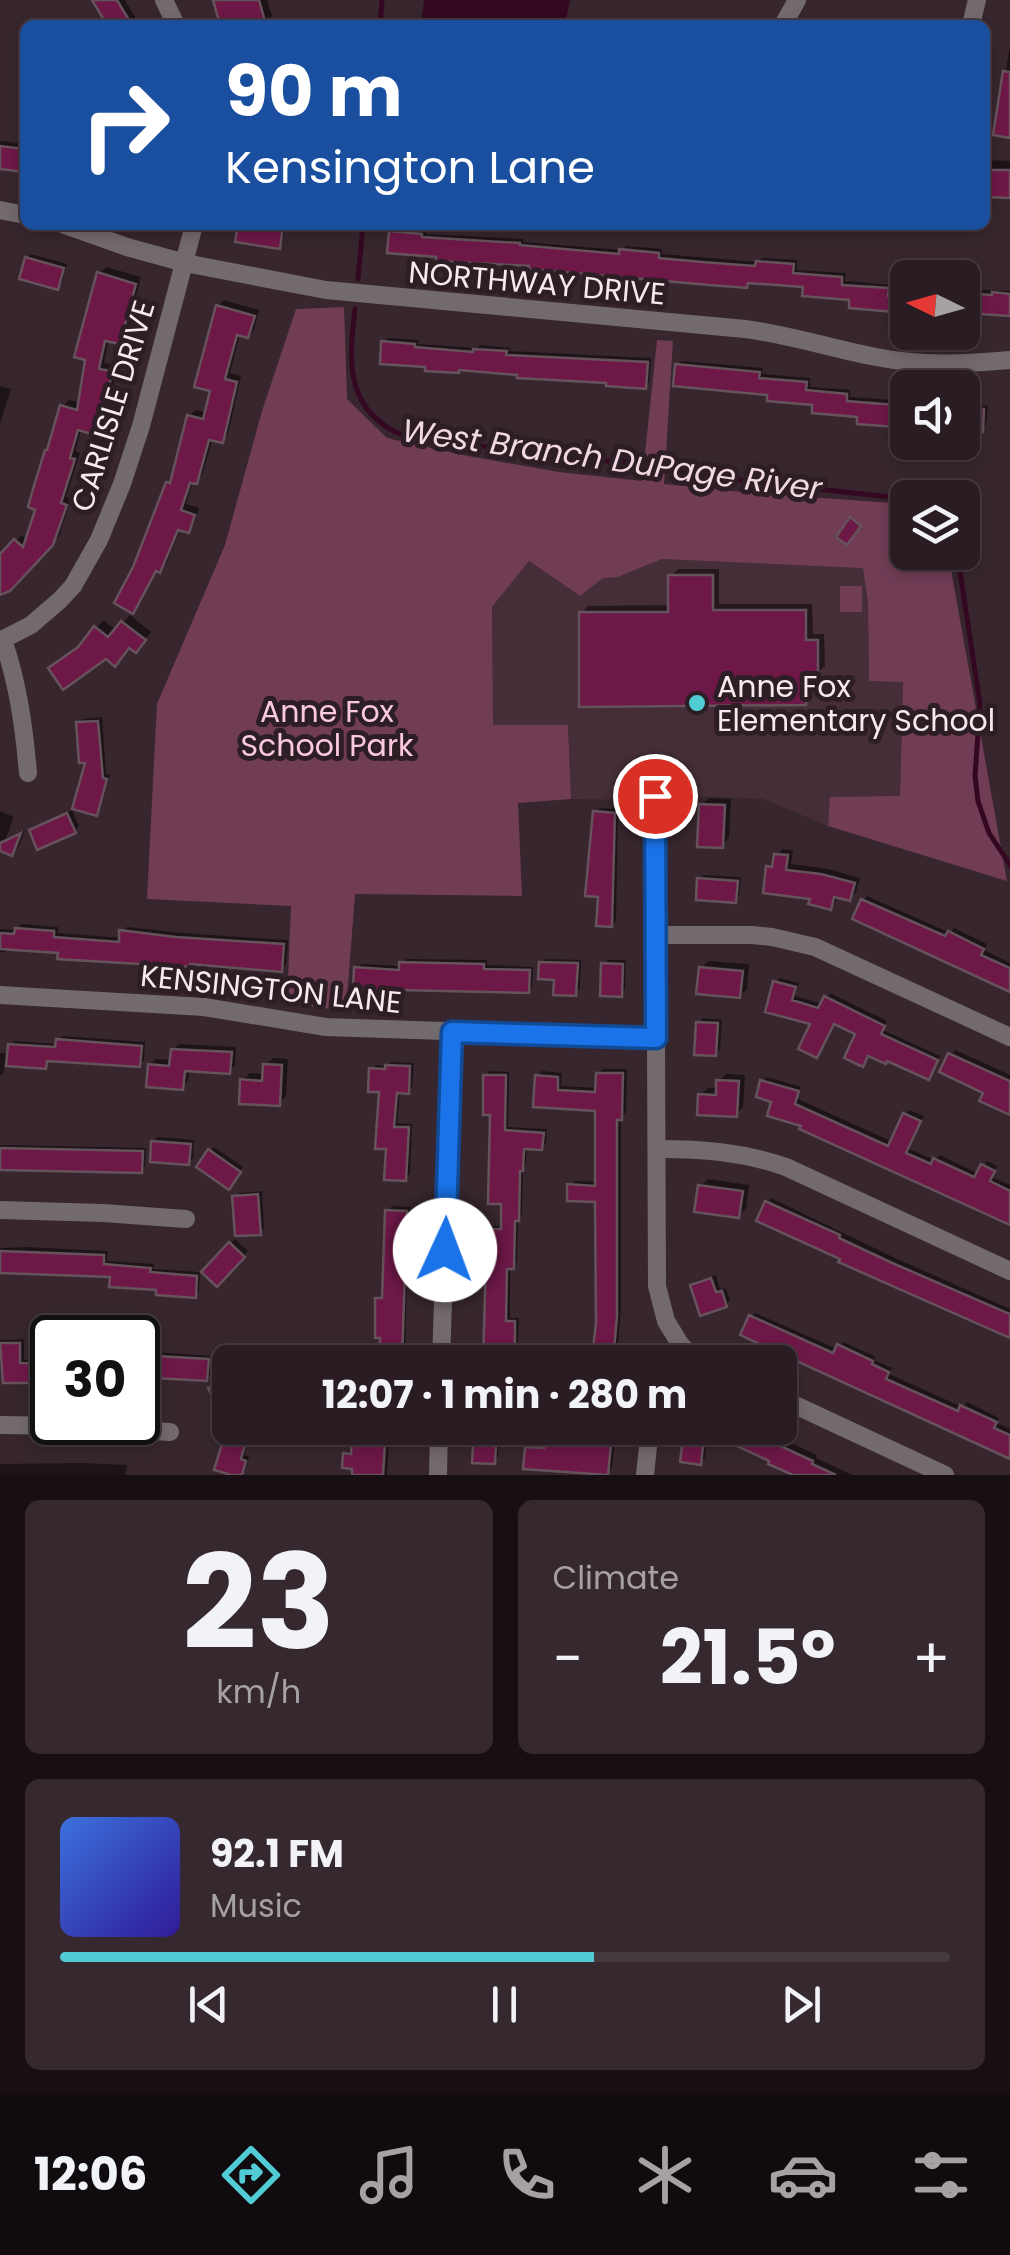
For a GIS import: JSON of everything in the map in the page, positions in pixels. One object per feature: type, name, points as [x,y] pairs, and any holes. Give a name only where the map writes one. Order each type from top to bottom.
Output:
[{"type":"street","name":"NORTHWAY DRIVE","points":[[79,230],[185,263],[283,284],[756,330],[898,361],[952,364],[1010,360]]},
{"type":"street","name":"CARLISLE DRIVE","points":[[1,641],[31,625],[74,586],[99,540],[141,426],[193,230]]},
{"type":"street","points":[[1,641],[19,696],[28,772]]},
{"type":"street","points":[[655,796],[657,1286],[666,1321],[680,1344]]},
{"type":"street","points":[[656,935],[752,935],[815,947],[1010,1037]]},
{"type":"street","name":"KENSINGTON LANE","points":[[0,995],[204,1007],[326,1028],[656,1038]]},
{"type":"street","points":[[442,1345],[452,1032]]},
{"type":"street","points":[[657,1149],[711,1149],[763,1159],[1010,1271]]},
{"type":"street","points":[[0,1210],[186,1219]]},
{"type":"street","points":[[797,1406],[945,1475]]},
{"type":"street","points":[[0,1426],[170,1432]]},
{"type":"street","points":[[438,1475],[439,1445]]},
{"type":"street","points":[[645,1475],[648,1445]]},
{"type":"shaded area","points":[[424,0],[570,0],[566,20],[422,20]]},
{"type":"shaded area","name":"Anne Fox Elementary School","points":[[662,559],[863,567],[868,603],[869,680],[903,681],[900,797],[831,797],[828,826],[763,799],[675,795],[664,799],[571,799],[568,725],[493,725],[492,607],[528,561],[580,596],[603,577],[618,577]]},
{"type":"green space","name":"Anne Fox School Park","points":[[344,307],[347,399],[387,438],[559,472],[642,481],[657,340],[673,341],[664,484],[890,503],[890,570],[951,570],[1007,881],[828,826],[830,797],[900,796],[903,682],[869,681],[868,603],[863,568],[662,559],[618,577],[603,578],[580,596],[529,561],[492,607],[493,725],[568,725],[571,799],[518,803],[522,896],[355,894],[346,1011],[287,1003],[291,906],[147,899],[157,704],[225,545],[262,411],[296,309]]},
{"type":"green space","points":[[840,586],[862,586],[862,612],[840,612]]},
{"type":"building","points":[[92,0],[117,0],[129,20],[104,20]]},
{"type":"building","points":[[213,0],[259,0],[265,20],[219,20]]},
{"type":"building","points":[[1003,71],[1010,72],[1010,138],[993,135]]},
{"type":"building","points":[[0,146],[20,148],[20,172],[0,169]]},
{"type":"building","points":[[990,170],[1010,170],[1010,198],[990,197]]},
{"type":"building","points":[[237,230],[282,230],[280,249],[235,242]]},
{"type":"building","points":[[389,231],[619,254],[619,249],[702,262],[794,264],[793,273],[842,277],[842,285],[889,288],[890,312],[849,308],[849,300],[802,296],[803,287],[709,285],[529,266],[436,261],[436,257],[387,253]]},
{"type":"building","points":[[25,257],[64,268],[58,290],[19,279]]},
{"type":"building","points":[[97,272],[136,284],[120,344],[105,341],[99,369],[112,371],[105,410],[95,435],[78,430],[70,458],[75,459],[61,503],[67,505],[53,545],[10,591],[0,595],[0,554],[14,539],[23,547],[35,510],[28,507],[60,405],[77,410],[85,360],[74,357]]},
{"type":"building","points":[[980,294],[1010,294],[1010,316],[980,314]]},
{"type":"building","points":[[216,305],[255,316],[248,338],[237,335],[225,379],[237,382],[223,443],[209,440],[197,484],[190,483],[181,510],[195,515],[189,533],[178,530],[160,573],[156,571],[133,614],[114,603],[133,567],[166,482],[170,483],[187,415],[203,419],[210,391],[194,387]]},
{"type":"building","points":[[381,341],[473,352],[507,351],[506,355],[648,362],[646,389],[380,364]]},
{"type":"building","points":[[675,364],[760,372],[759,378],[807,382],[806,390],[847,394],[847,401],[890,405],[890,427],[857,424],[857,417],[812,413],[812,405],[767,401],[767,395],[673,386]]},
{"type":"building","points":[[980,409],[984,409],[983,432],[980,432]]},
{"type":"building","points":[[850,517],[861,526],[847,545],[836,537]]},
{"type":"building","name":"Anne Fox Elementary School","points":[[668,575],[713,575],[713,610],[806,610],[806,640],[818,640],[818,676],[806,676],[806,705],[579,707],[579,612],[668,612]]},
{"type":"building","points":[[121,621],[146,640],[136,653],[129,648],[115,667],[106,659],[63,690],[48,668],[78,647],[94,626],[108,637]]},
{"type":"building","points":[[98,721],[103,778],[107,779],[97,816],[72,809],[85,763],[79,763],[76,722]]},
{"type":"building","points":[[699,804],[725,805],[723,848],[697,847]]},
{"type":"building","points":[[593,811],[615,813],[612,927],[596,926],[598,897],[585,896]]},
{"type":"building","points":[[67,813],[76,833],[37,850],[29,830]]},
{"type":"building","points":[[21,833],[12,856],[0,851],[0,843]]},
{"type":"building","points":[[774,854],[788,855],[786,870],[855,883],[850,901],[834,897],[831,910],[808,904],[810,899],[763,893],[766,866],[772,867]]},
{"type":"building","points":[[697,878],[738,881],[736,903],[696,900]]},
{"type":"building","points":[[861,899],[945,936],[948,931],[984,949],[981,955],[1010,968],[1010,992],[852,919]]},
{"type":"building","points":[[15,928],[54,931],[54,937],[119,942],[119,930],[284,944],[282,972],[57,959],[58,953],[0,949],[0,933],[14,934]]},
{"type":"building","points":[[399,962],[484,964],[484,969],[530,970],[529,993],[353,989],[354,967],[399,970]]},
{"type":"building","points":[[539,962],[578,963],[576,996],[553,995],[554,980],[538,979]]},
{"type":"building","points":[[601,963],[623,964],[622,997],[600,996]]},
{"type":"building","points":[[699,967],[743,971],[740,998],[696,994]]},
{"type":"building","points":[[773,981],[796,987],[792,1000],[818,1008],[824,996],[885,1026],[881,1034],[938,1060],[929,1080],[868,1056],[863,1067],[844,1058],[855,1034],[834,1024],[817,1058],[798,1049],[810,1024],[765,1012]]},
{"type":"building","points":[[696,1022],[718,1023],[716,1056],[694,1055]]},
{"type":"building","points":[[56,1039],[142,1046],[140,1067],[47,1061],[46,1069],[6,1066],[8,1044],[55,1047]]},
{"type":"building","points":[[171,1049],[232,1052],[230,1074],[185,1071],[183,1090],[146,1087],[148,1064],[169,1066]]},
{"type":"building","points":[[948,1053],[1010,1081],[1010,1115],[979,1101],[983,1093],[939,1072]]},
{"type":"building","points":[[263,1064],[282,1065],[280,1106],[239,1104],[240,1079],[262,1081]]},
{"type":"building","points":[[385,1065],[410,1066],[409,1094],[397,1093],[394,1127],[409,1127],[406,1181],[384,1180],[386,1149],[375,1149],[379,1092],[368,1092],[369,1068],[385,1069]]},
{"type":"building","points":[[596,1073],[623,1073],[622,1120],[617,1120],[614,1345],[593,1345],[595,1202],[567,1201],[567,1184],[595,1186],[595,1111],[533,1107],[535,1075],[558,1077],[558,1090],[595,1092]]},
{"type":"building","points":[[483,1075],[506,1075],[505,1130],[544,1133],[542,1150],[524,1149],[520,1171],[514,1269],[507,1269],[506,1321],[515,1321],[515,1345],[483,1345],[487,1229],[501,1229],[501,1204],[488,1204],[490,1115],[483,1115]]},
{"type":"building","points":[[716,1080],[739,1081],[737,1117],[697,1115],[698,1094],[716,1095]]},
{"type":"building","points":[[760,1080],[799,1091],[795,1104],[888,1146],[903,1113],[921,1121],[906,1153],[931,1164],[933,1158],[974,1177],[981,1164],[995,1171],[990,1181],[1010,1191],[1010,1225],[799,1129],[801,1126],[767,1116],[771,1102],[756,1097]]},
{"type":"building","points":[[151,1141],[191,1144],[189,1165],[150,1162]]},
{"type":"building","points":[[0,1148],[143,1151],[142,1173],[0,1170]]},
{"type":"building","points":[[208,1149],[241,1172],[229,1190],[196,1167]]},
{"type":"building","points":[[698,1185],[743,1191],[739,1218],[694,1212]]},
{"type":"building","points":[[258,1194],[261,1235],[235,1236],[232,1196]]},
{"type":"building","points":[[765,1201],[890,1262],[1010,1314],[1010,1338],[756,1221]]},
{"type":"building","points":[[385,1210],[407,1211],[403,1345],[380,1345],[380,1338],[375,1338],[375,1298],[382,1298]]},
{"type":"building","points":[[229,1242],[245,1257],[217,1287],[201,1272]]},
{"type":"building","points":[[0,1251],[104,1255],[104,1264],[197,1276],[196,1298],[109,1287],[110,1277],[0,1273]]},
{"type":"building","points":[[711,1278],[716,1292],[722,1291],[727,1307],[700,1316],[690,1285]]},
{"type":"building","points":[[749,1315],[833,1353],[837,1344],[889,1372],[886,1379],[958,1411],[960,1405],[997,1422],[994,1428],[1010,1435],[1010,1459],[797,1361],[797,1345],[762,1345],[740,1335]]},
{"type":"building","points":[[0,1343],[20,1343],[20,1363],[30,1363],[30,1383],[3,1383]]},
{"type":"building","points":[[160,1356],[209,1359],[207,1381],[160,1378]]},
{"type":"building","points":[[222,1445],[245,1445],[242,1475],[214,1470]]},
{"type":"building","points":[[352,1445],[385,1445],[383,1475],[352,1475],[352,1469],[342,1468],[343,1453],[351,1454]]},
{"type":"building","points":[[473,1445],[496,1445],[495,1464],[472,1463]]},
{"type":"building","points":[[611,1445],[608,1475],[523,1469],[525,1447]]},
{"type":"building","points":[[682,1445],[703,1445],[701,1465],[680,1462]]},
{"type":"building","points":[[735,1445],[778,1445],[836,1475],[793,1475],[768,1464],[769,1461]]},
{"type":"waterway","name":"West Branch DuPage River","points":[[380,20],[382,0]]},
{"type":"waterway","name":"West Branch DuPage River","points":[[358,279],[363,230]]},
{"type":"waterway","name":"West Branch DuPage River","points":[[355,309],[355,383],[370,413],[402,435],[574,459],[643,463],[692,475],[890,497]]},
{"type":"waterway","name":"West Branch DuPage River","points":[[960,570],[980,704],[975,776],[978,801],[989,833],[1010,865]]},
{"type":"place","name":"Anne Fox Elementary School","points":[[697,703]]},
{"type":"route","points":[[445,1250],[452,1032],[656,1038],[655,796]]}]
